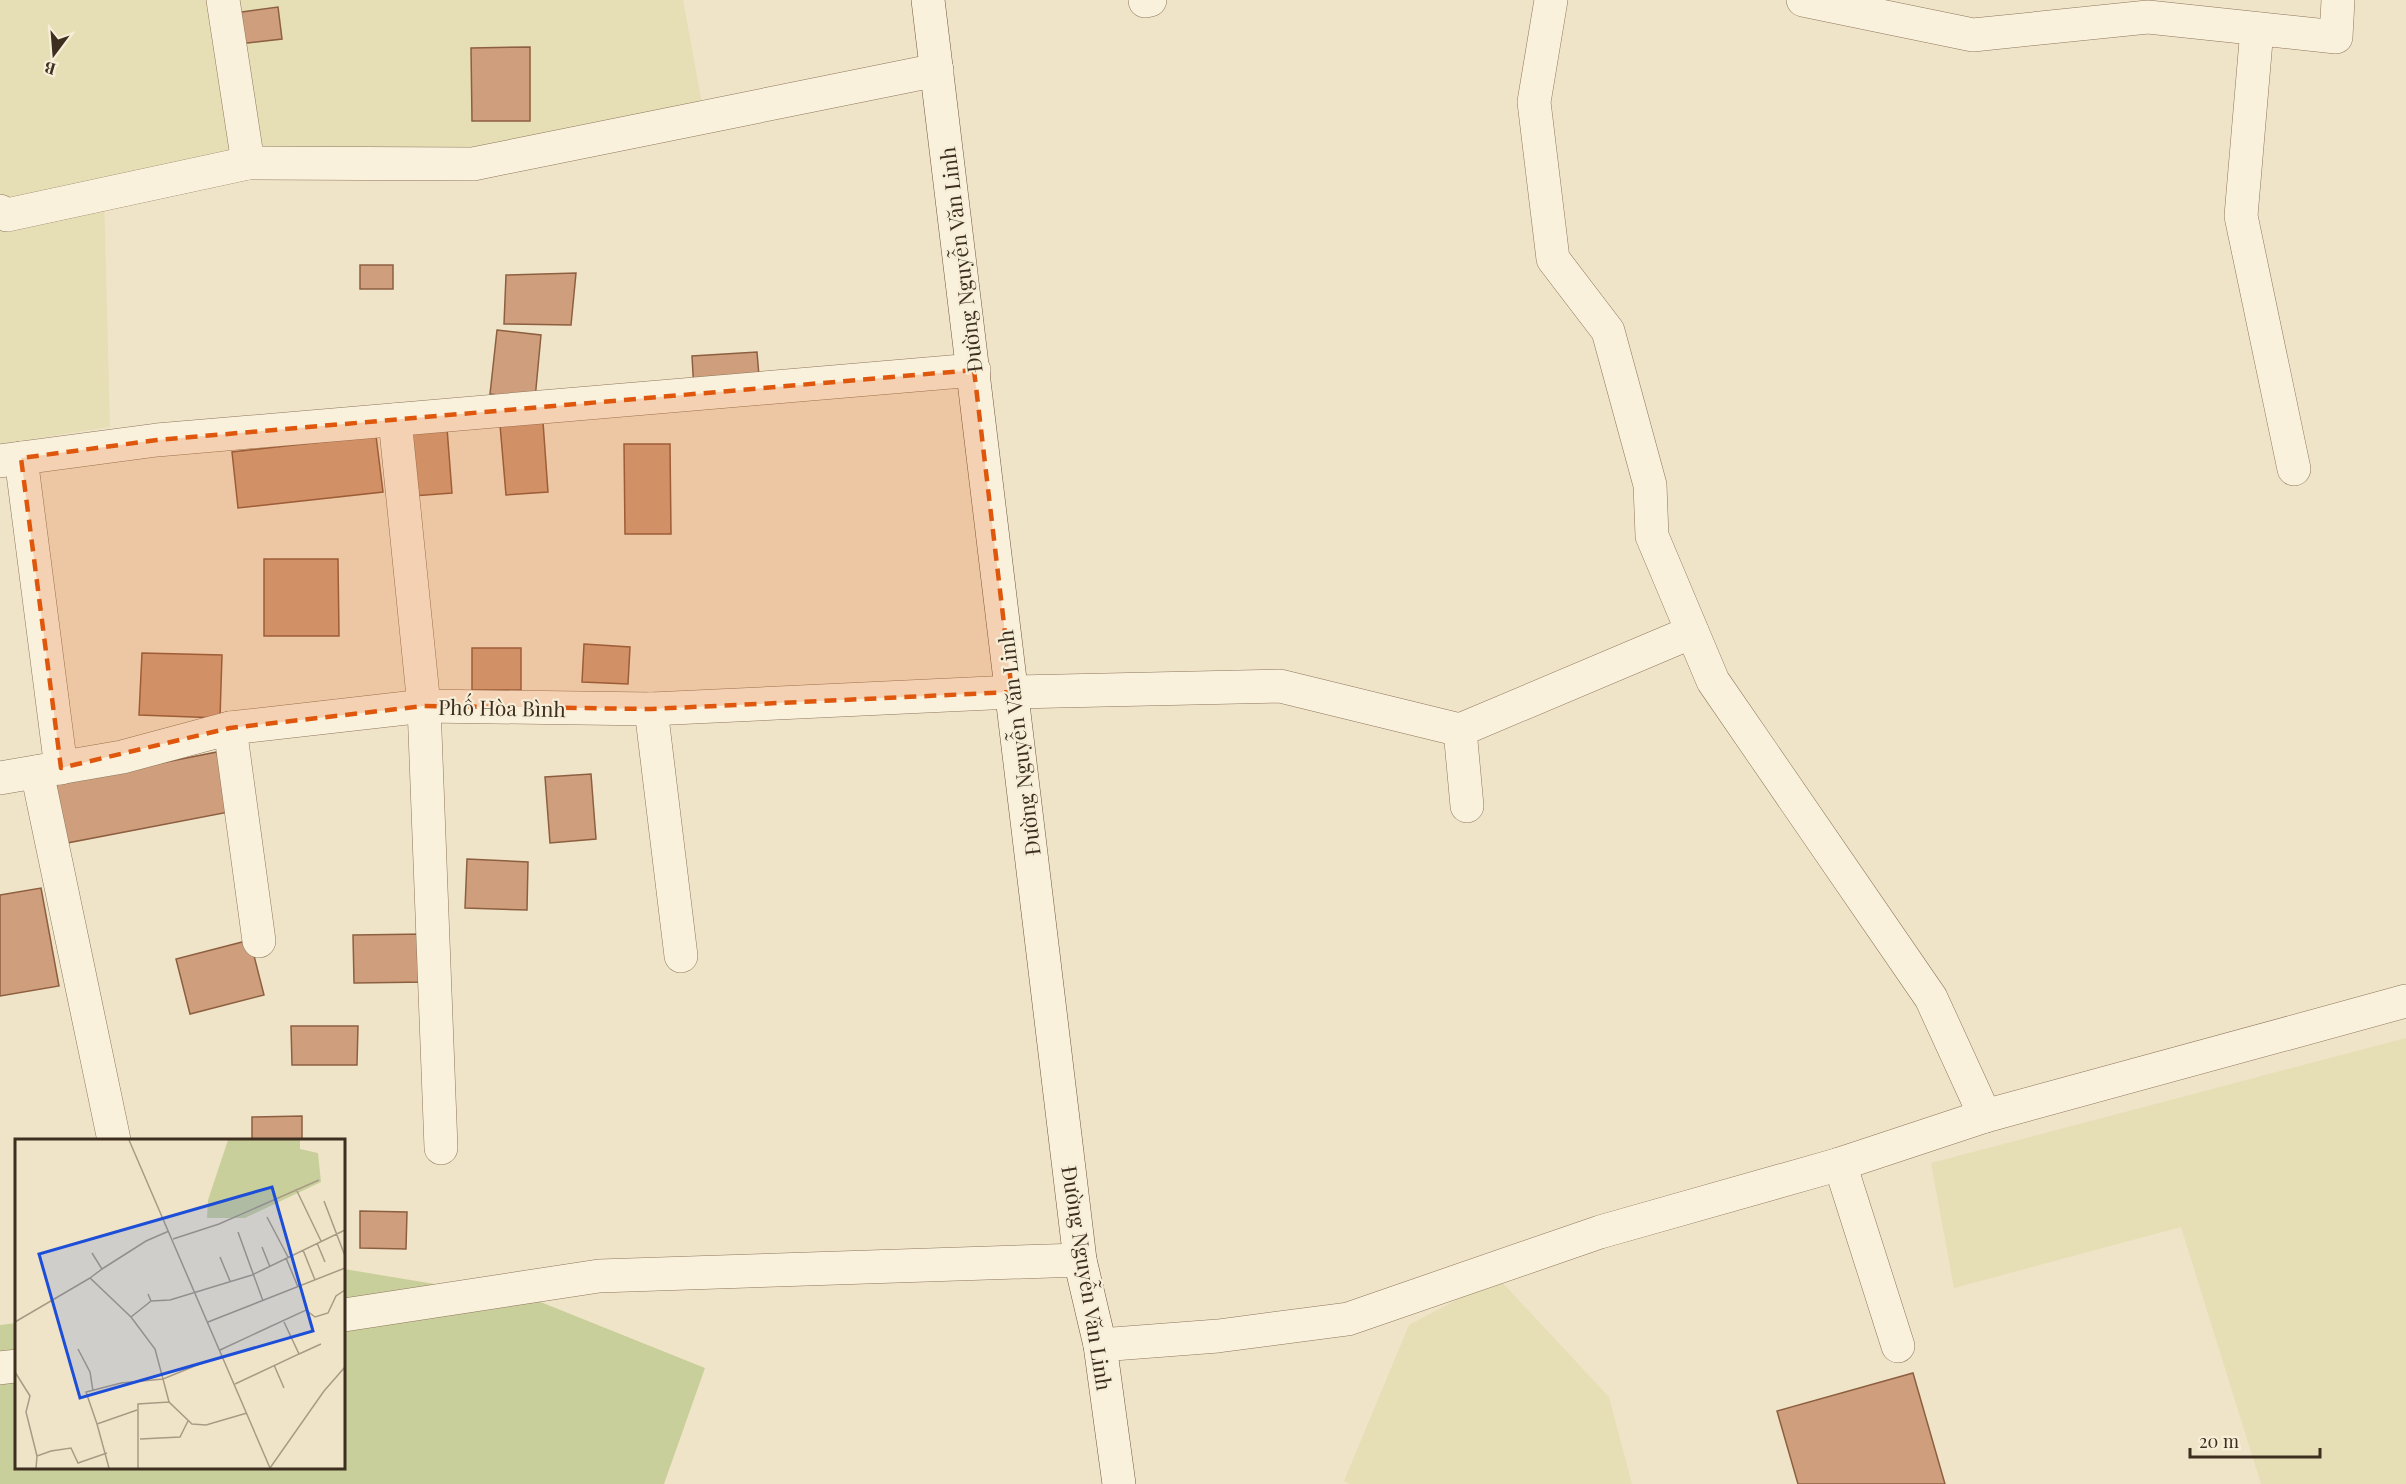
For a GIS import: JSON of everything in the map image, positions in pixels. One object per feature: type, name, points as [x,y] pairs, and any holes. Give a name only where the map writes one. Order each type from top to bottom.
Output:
[{"type":"street","points":[[223,0],[248,163]]},
{"type":"street","name":"Đường Nguyễn Văn Linh","points":[[928,0],[1080,1260],[1100,1345],[1119,1484]]},
{"type":"street","points":[[1551,0],[1534,102],[1554,259],[1608,331],[1650,485],[1652,536],[1713,681],[1931,998],[1985,1116]]},
{"type":"street","points":[[1803,0],[1972,35],[2148,17],[2336,37],[2338,0]]},
{"type":"street","points":[[2257,29],[2241,216],[2294,469]]},
{"type":"street","points":[[0,211],[7,215],[248,163],[473,164],[937,70]]},
{"type":"street","points":[[114,1139],[49,770],[10,459],[157,440],[974,370]]},
{"type":"street","points":[[394,420],[424,706],[441,1148]]},
{"type":"street","points":[[1467,806],[1460,730],[1692,632]]},
{"type":"street","name":"Phố Hòa Bình","points":[[0,778],[122,757],[230,728],[424,706],[651,709],[1012,692],[1280,686],[1460,730]]},
{"type":"street","points":[[651,709],[681,956]]},
{"type":"street","points":[[230,728],[259,941]]},
{"type":"street","points":[[1100,1345],[1218,1336],[1348,1319],[1600,1232],[1840,1164],[1985,1116],[2406,1001]]},
{"type":"street","points":[[1840,1164],[1898,1346]]},
{"type":"street","points":[[345,1315],[599,1276],[1080,1260]]},
{"type":"street","points":[[0,1368],[15,1366]]},
{"type":"highlighted area","points":[[974,370],[1012,692],[651,709],[424,706],[230,728],[61,768],[21,458],[157,440]]},
{"type":"shaded area","points":[[0,0],[683,0],[702,104],[464,152],[104,194],[110,427],[0,444]]},
{"type":"shaded area","points":[[2406,1038],[2406,1484],[2261,1484],[2181,1227],[1954,1288],[1931,1163]]},
{"type":"shaded area","points":[[1498,1278],[1609,1397],[1632,1484],[1350,1484],[1344,1481],[1409,1325]]},
{"type":"green space","points":[[345,1269],[538,1301],[705,1368],[664,1484],[0,1484],[0,1325],[15,1323],[15,1469],[345,1469]]},
{"type":"building","points":[[278,7],[282,39],[239,44],[235,13]]},
{"type":"building","points":[[530,47],[530,121],[472,121],[471,48]]},
{"type":"building","points":[[360,265],[393,265],[393,289],[360,289]]},
{"type":"building","points":[[576,273],[571,325],[504,324],[506,275]]},
{"type":"building","points":[[497,330],[541,335],[535,399],[490,394]]},
{"type":"building","points":[[757,352],[760,388],[694,392],[692,356]]},
{"type":"building","points":[[543,422],[548,492],[506,495],[500,425]]},
{"type":"building","points":[[447,428],[452,493],[413,496],[408,430]]},
{"type":"building","points":[[376,436],[383,492],[238,508],[232,452]]},
{"type":"building","points":[[624,444],[670,444],[671,534],[625,534]]},
{"type":"building","points":[[264,559],[338,559],[339,636],[264,636]]},
{"type":"building","points":[[584,644],[630,647],[628,684],[582,682]]},
{"type":"building","points":[[472,648],[521,648],[521,690],[472,690]]},
{"type":"building","points":[[142,653],[222,655],[220,718],[139,715]]},
{"type":"building","points":[[217,752],[229,812],[67,843],[55,784]]},
{"type":"building","points":[[591,774],[596,839],[550,843],[545,777]]},
{"type":"building","points":[[467,859],[528,862],[527,910],[465,908]]},
{"type":"building","points":[[41,888],[59,986],[0,996],[0,895]]},
{"type":"building","points":[[426,934],[427,982],[354,983],[353,935]]},
{"type":"building","points":[[250,940],[264,995],[190,1014],[176,959]]},
{"type":"building","points":[[291,1026],[358,1026],[357,1065],[292,1065]]},
{"type":"building","points":[[302,1116],[302,1139],[252,1139],[252,1117]]},
{"type":"building","points":[[360,1211],[407,1212],[406,1249],[360,1248]]},
{"type":"building","points":[[1913,1373],[1945,1484],[1798,1484],[1777,1411]]}]
